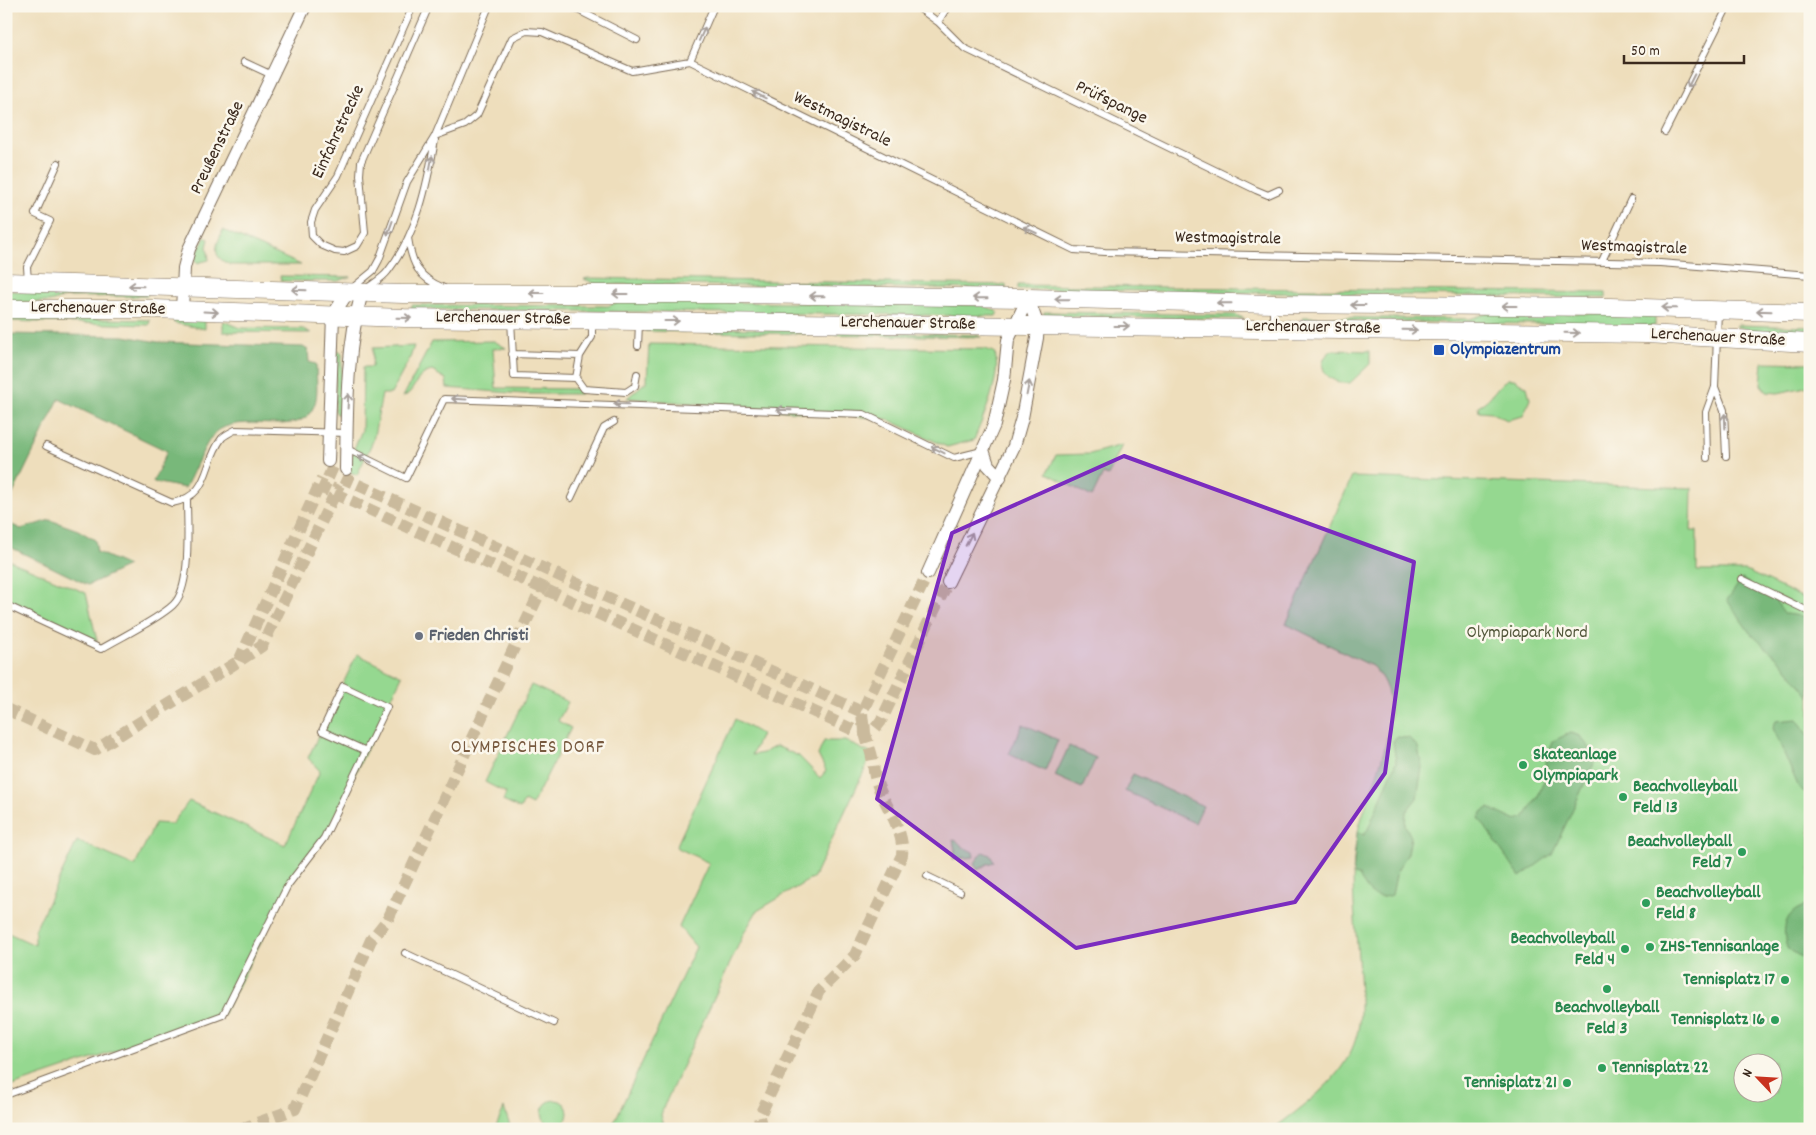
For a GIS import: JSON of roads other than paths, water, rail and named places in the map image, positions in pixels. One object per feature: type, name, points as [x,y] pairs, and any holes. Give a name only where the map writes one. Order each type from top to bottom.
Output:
[{"type":"main road","name":"Lerchenauer Straße","points":[[6,282],[355,292],[1028,298],[1810,313]]},
{"type":"main road","name":"Lerchenauer Straße","points":[[6,309],[182,310],[355,316],[639,321],[1647,334],[1810,343]]},
{"type":"street","name":"Preußenstraße","points":[[182,310],[184,268],[189,249],[305,6]]},
{"type":"street","points":[[328,461],[333,315],[355,292]]},
{"type":"street","points":[[346,469],[355,292]]},
{"type":"street","points":[[928,573],[983,450],[999,406],[1008,340],[1017,325],[1028,298]]},
{"type":"street","points":[[948,582],[1000,478],[1022,418],[1038,326],[1028,298]]},
{"type":"street","points":[[983,450],[988,465],[1000,478]]},
{"type":"lane","name":"Einfahrstrecke","points":[[413,6],[338,176],[315,210],[311,222],[312,236],[320,245],[335,252],[344,252],[357,246],[365,233],[360,175],[361,162],[430,6]]},
{"type":"lane","points":[[355,292],[373,271],[407,182],[436,136],[489,6]]},
{"type":"lane","points":[[570,6],[637,40]]},
{"type":"lane","points":[[436,136],[465,125],[477,114],[512,38],[526,31],[542,32],[632,71],[690,61],[714,6]]},
{"type":"lane","name":"Prüfspange","points":[[916,6],[938,22],[964,48],[1256,190],[1268,195],[1279,190]]},
{"type":"lane","points":[[938,22],[948,6]]},
{"type":"lane","points":[[1665,132],[1728,6]]},
{"type":"lane","name":"Westmagistrale","points":[[690,61],[1029,230],[1074,250],[1602,261],[1660,263],[1810,275]]},
{"type":"lane","points":[[244,62],[273,76]]},
{"type":"lane","points":[[355,292],[387,272],[408,238],[426,190],[436,136]]},
{"type":"lane","points":[[29,282],[28,267],[50,221],[35,214],[58,163]]},
{"type":"lane","points":[[1602,261],[1631,199]]},
{"type":"lane","points":[[408,238],[411,254],[419,273],[438,286],[457,293]]},
{"type":"lane","points":[[1273,304],[1274,328]]},
{"type":"lane","points":[[1707,458],[1706,412],[1715,388],[1718,310]]},
{"type":"lane","points":[[511,318],[514,376],[576,378]]},
{"type":"lane","points":[[592,320],[592,337],[580,356],[576,378],[584,389],[626,392],[635,386],[637,374]]},
{"type":"lane","points":[[638,346],[639,321]]},
{"type":"lane","points":[[512,354],[580,356]]},
{"type":"lane","points":[[1715,388],[1724,410],[1726,456]]},
{"type":"lane","points":[[346,449],[406,478],[444,399],[864,414],[954,458],[983,450]]},
{"type":"lane","points":[[571,498],[604,428],[614,422]]},
{"type":"lane","points":[[46,446],[155,497],[172,503],[187,500],[196,493],[222,438],[235,430],[347,433]]},
{"type":"lane","points":[[6,605],[101,649],[175,604],[183,587],[187,553],[187,500]]},
{"type":"lane","points":[[1742,580],[1810,612]]},
{"type":"lane","points":[[6,1095],[223,1016],[288,885],[324,838],[366,751],[387,707],[343,686],[322,731],[366,751]]},
{"type":"lane","points":[[927,876],[960,892]]},
{"type":"lane","points":[[405,953],[554,1023]]},
{"type":"tunnel","points":[[325,470],[862,712],[928,573]]},
{"type":"tunnel","points":[[239,661],[322,479]]},
{"type":"tunnel","points":[[6,709],[95,750],[262,646],[339,485]]},
{"type":"tunnel","points":[[318,486],[856,731],[874,730],[881,721],[948,582]]},
{"type":"tunnel","points":[[241,1129],[295,1109],[371,940],[388,919],[545,581]]},
{"type":"tunnel","points":[[762,1129],[759,1117],[819,991],[855,955],[902,855],[898,828],[876,780],[862,712]]},
{"type":"place","name":"Olympiazentrum","points":[[1439,350]]},
{"type":"place","name":"Frieden Christi","points":[[419,636]]},
{"type":"place","name":"Skateanlage Olympiapark","points":[[1523,765]]},
{"type":"place","name":"Beachvolleyball Feld 13","points":[[1623,797]]},
{"type":"place","name":"Beachvolleyball Feld 7","points":[[1742,852]]},
{"type":"place","name":"Beachvolleyball Feld 8","points":[[1646,903]]},
{"type":"place","name":"ZHS-Tennisanlage","points":[[1650,947]]},
{"type":"place","name":"Beachvolleyball Feld 4","points":[[1625,949]]},
{"type":"place","name":"Tennisplatz 17","points":[[1785,980]]},
{"type":"place","name":"Beachvolleyball Feld 3","points":[[1607,989]]},
{"type":"place","name":"Tennisplatz 16","points":[[1775,1020]]},
{"type":"place","name":"Tennisplatz 22","points":[[1602,1068]]},
{"type":"place","name":"Tennisplatz 21","points":[[1567,1083]]},
{"type":"district","name":"OLYMPISCHES DORF","points":[[528,748]]},
{"type":"park label","name":"Olympiapark Nord","points":[[1527,633]]}]
